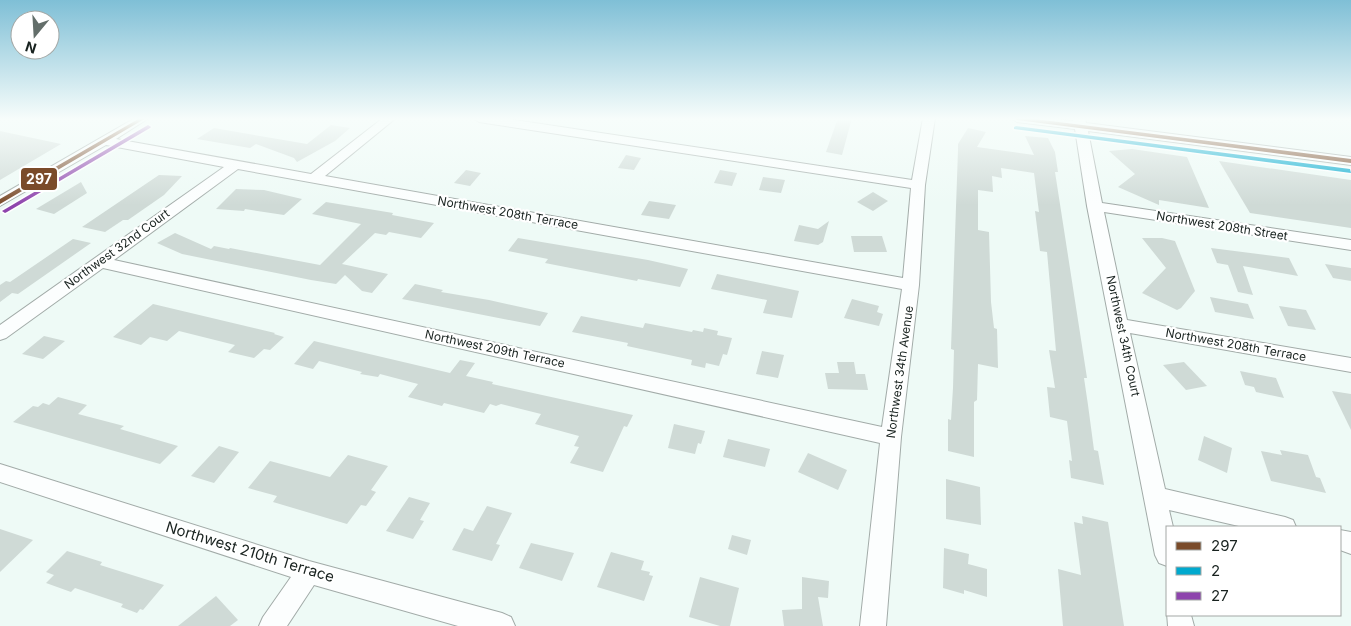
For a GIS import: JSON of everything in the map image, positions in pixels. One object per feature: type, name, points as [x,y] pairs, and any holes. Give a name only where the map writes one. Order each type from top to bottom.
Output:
[{"type":"street","points":[[0,202],[93,147]]},
{"type":"street","name":"Northwest 208th Terrace","points":[[138,147],[911,285]]},
{"type":"street","points":[[314,178],[353,147]]},
{"type":"street","points":[[670,147],[918,185]]},
{"type":"street","name":"Northwest 34th Avenue","points":[[873,626],[891,437],[911,285],[918,185],[925,147]]},
{"type":"street","name":"Northwest 34th Court","points":[[1084,147],[1094,206],[1121,325],[1166,549]]},
{"type":"street","points":[[1255,147],[1351,161]]},
{"type":"street","name":"Northwest 32nd Court","points":[[0,334],[235,165]]},
{"type":"street","name":"Northwest 208th Street","points":[[1094,206],[1351,245]]},
{"type":"street","name":"Northwest 209th Terrace","points":[[99,262],[891,437]]},
{"type":"street","name":"Northwest 208th Terrace","points":[[1121,325],[1351,365]]},
{"type":"street","name":"Northwest 210th Terrace","points":[[0,473],[309,572],[502,626]]},
{"type":"street","points":[[1156,497],[1281,526]]},
{"type":"street","points":[[272,626],[309,572]]},
{"type":"building","points":[[0,147],[56,147],[0,180]]},
{"type":"building","points":[[265,147],[324,147],[297,162],[294,158]]},
{"type":"building","points":[[828,147],[844,147],[842,155],[826,152]]},
{"type":"building","points":[[958,147],[979,147],[1034,155],[1030,147],[1053,147],[1058,172],[1055,172],[1087,378],[1084,378],[1094,450],[1098,451],[1104,485],[1071,478],[1069,460],[1072,461],[1067,421],[1050,417],[1047,387],[1055,388],[1049,350],[1056,351],[1047,252],[1040,251],[1035,211],[1039,212],[1034,173],[1001,168],[1002,178],[992,176],[993,192],[978,190],[978,230],[989,232],[991,302],[994,328],[997,329],[998,368],[978,364],[977,400],[974,402],[974,457],[948,451],[948,419],[951,420],[953,388],[954,350],[951,349]]},
{"type":"building","points":[[1132,149],[1187,157],[1209,208],[1159,200],[1159,205],[1118,187],[1135,174],[1109,151]]},
{"type":"building","points":[[626,155],[641,158],[634,170],[618,168]]},
{"type":"building","points":[[1219,161],[1351,180],[1351,228],[1250,213]]},
{"type":"building","points":[[466,170],[481,173],[470,186],[454,183]]},
{"type":"building","points":[[720,170],[737,173],[732,186],[714,183]]},
{"type":"building","points":[[159,175],[182,176],[164,195],[128,220],[123,220],[105,232],[82,227]]},
{"type":"building","points":[[763,177],[785,180],[781,193],[759,190]]},
{"type":"building","points":[[81,182],[87,193],[54,214],[36,209]]},
{"type":"building","points":[[236,189],[264,190],[302,199],[284,215],[245,209],[244,211],[216,209]]},
{"type":"building","points":[[873,192],[888,201],[873,211],[857,202]]},
{"type":"building","points":[[649,201],[676,205],[669,219],[641,215]]},
{"type":"building","points":[[326,202],[393,213],[392,215],[434,223],[421,238],[389,232],[386,235],[375,233],[342,264],[388,274],[372,293],[362,291],[345,275],[336,284],[311,280],[182,254],[157,243],[175,233],[211,249],[214,246],[230,248],[320,265],[361,224],[312,214]]},
{"type":"building","points":[[829,221],[823,242],[818,245],[794,241],[799,225],[818,229]]},
{"type":"building","points":[[851,236],[882,236],[887,252],[854,252]]},
{"type":"building","points":[[518,238],[648,260],[688,269],[680,287],[638,279],[637,281],[545,263],[548,259],[508,251]]},
{"type":"building","points":[[1142,238],[1162,238],[1175,241],[1195,291],[1181,308],[1177,310],[1142,293],[1166,268]]},
{"type":"building","points":[[73,239],[91,243],[18,294],[12,293],[0,302],[0,285],[6,281],[10,282]]},
{"type":"building","points":[[1211,248],[1289,258],[1298,276],[1243,266],[1253,295],[1238,292],[1228,265],[1217,263]]},
{"type":"building","points":[[1325,264],[1351,268],[1351,281],[1333,278]]},
{"type":"building","points":[[717,274],[799,291],[792,318],[763,313],[767,300],[711,289]]},
{"type":"building","points":[[415,284],[443,290],[441,292],[548,313],[540,326],[402,299]]},
{"type":"building","points":[[1210,297],[1248,304],[1254,319],[1215,312]]},
{"type":"building","points":[[852,299],[879,306],[877,312],[883,314],[879,326],[844,318]]},
{"type":"building","points":[[153,304],[275,333],[284,337],[270,350],[264,349],[254,358],[228,352],[235,345],[179,331],[167,341],[150,337],[141,345],[113,337]]},
{"type":"building","points":[[1279,306],[1306,310],[1316,330],[1288,326]]},
{"type":"building","points":[[581,316],[643,328],[645,323],[692,332],[693,330],[703,332],[704,328],[718,331],[717,335],[732,338],[727,355],[723,354],[719,366],[706,363],[705,368],[691,365],[692,360],[627,346],[628,343],[572,332]]},
{"type":"building","points":[[44,336],[65,341],[43,359],[22,354]]},
{"type":"building","points":[[314,341],[450,373],[460,360],[475,363],[466,376],[493,382],[492,384],[633,415],[627,427],[624,426],[603,472],[570,463],[579,447],[574,446],[579,436],[535,424],[541,414],[501,404],[496,406],[490,404],[484,413],[444,403],[442,406],[408,397],[418,384],[380,374],[378,377],[360,374],[362,372],[319,361],[313,369],[294,364]]},
{"type":"building","points":[[762,351],[784,355],[778,378],[756,374]]},
{"type":"building","points":[[837,362],[854,362],[856,374],[865,374],[868,390],[828,389],[825,373],[839,373]]},
{"type":"building","points":[[1184,362],[1207,386],[1186,390],[1163,365]]},
{"type":"building","points":[[1240,371],[1276,378],[1284,398],[1256,392],[1254,387],[1245,385]]},
{"type":"building","points":[[1332,391],[1351,394],[1351,430]]},
{"type":"building","points":[[58,397],[87,405],[78,414],[124,426],[120,429],[178,446],[160,464],[13,422],[33,406],[38,407],[43,403],[49,405]]},
{"type":"building","points":[[674,424],[705,431],[701,444],[698,443],[695,454],[668,448]]},
{"type":"building","points":[[1204,436],[1232,448],[1227,473],[1198,460]]},
{"type":"building","points":[[728,439],[770,449],[765,467],[723,457]]},
{"type":"building","points":[[219,446],[239,452],[214,483],[191,476]]},
{"type":"building","points":[[1280,450],[1308,455],[1316,477],[1320,478],[1326,493],[1271,481],[1261,451],[1282,455]]},
{"type":"building","points":[[808,453],[847,470],[838,490],[798,472]]},
{"type":"building","points":[[348,455],[388,466],[371,490],[376,492],[366,506],[361,505],[347,524],[273,502],[277,496],[248,488],[270,461],[330,477]]},
{"type":"building","points":[[946,479],[980,487],[981,525],[946,519]]},
{"type":"building","points":[[409,497],[430,503],[420,520],[424,521],[413,539],[386,531]]},
{"type":"building","points":[[487,506],[512,513],[496,544],[500,545],[492,561],[452,550],[464,528],[473,531]]},
{"type":"building","points":[[1082,516],[1108,522],[1124,626],[1063,626],[1058,569],[1081,575],[1074,522],[1083,524]]},
{"type":"building","points":[[0,529],[33,540],[0,572]]},
{"type":"building","points":[[732,535],[751,540],[747,555],[728,549]]},
{"type":"building","points":[[531,543],[574,553],[562,581],[519,568]]},
{"type":"building","points":[[944,548],[969,554],[968,564],[987,569],[987,597],[964,590],[964,594],[943,588]]},
{"type":"building","points":[[67,551],[102,562],[100,565],[164,585],[143,610],[140,609],[137,613],[121,607],[123,604],[75,588],[71,592],[46,583],[54,575],[46,572]]},
{"type":"building","points":[[611,552],[644,561],[641,570],[650,572],[649,575],[653,576],[644,601],[597,587]]},
{"type":"building","points":[[700,577],[739,588],[730,626],[720,626],[689,617]]},
{"type":"building","points":[[802,577],[829,581],[828,598],[818,597],[823,626],[784,626],[782,610],[802,609]]},
{"type":"building","points":[[216,596],[238,620],[230,626],[178,626]]},
{"type":"transit line","name":"297","points":[[0,202],[93,147]]},
{"type":"transit line","name":"27","points":[[5,211],[114,147]]},
{"type":"transit line","name":"2","points":[[1165,147],[1350,171]]},
{"type":"transit line","name":"297","points":[[1244,147],[1351,161]]}]
